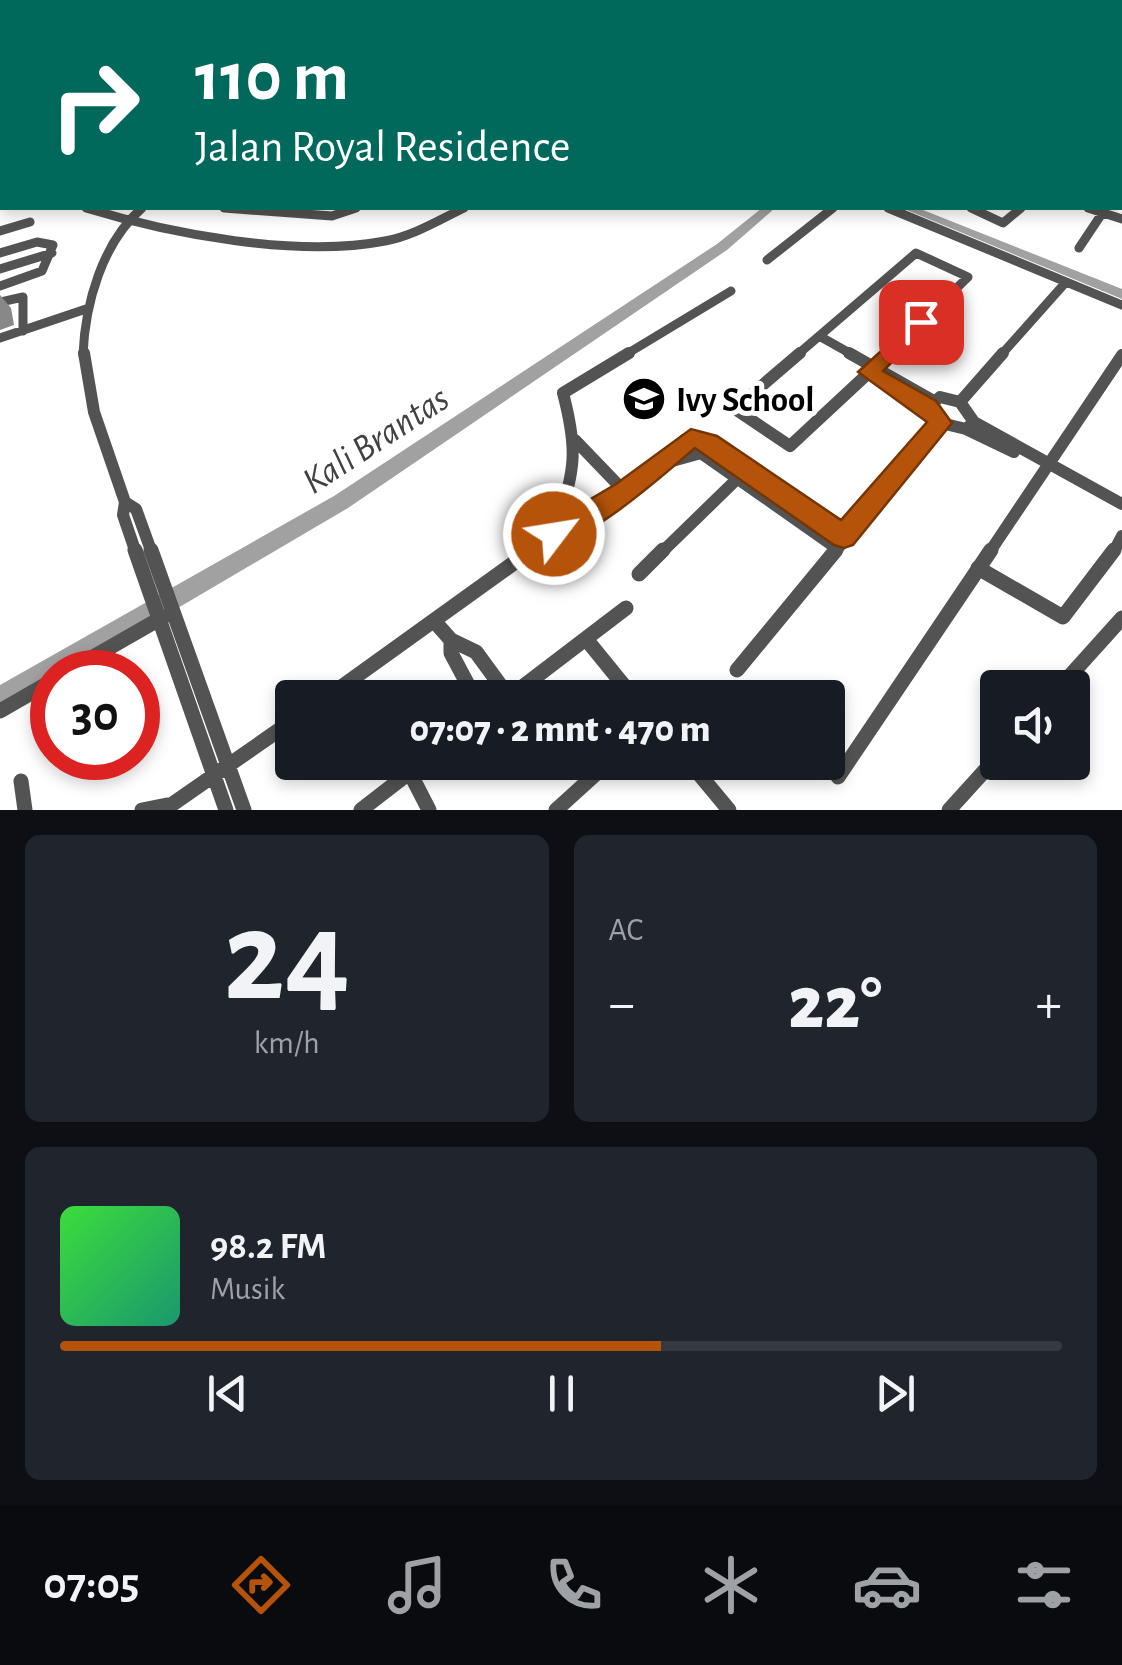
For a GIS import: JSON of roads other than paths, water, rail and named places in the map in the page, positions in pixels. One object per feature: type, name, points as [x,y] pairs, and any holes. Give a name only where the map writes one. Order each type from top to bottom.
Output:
[{"type":"street","points":[[93,210],[127,220],[255,239],[364,242],[396,238],[459,210]]},
{"type":"street","points":[[140,210],[127,220],[86,309],[80,352],[84,380],[221,769],[244,810]]},
{"type":"street","points":[[265,210],[332,216],[350,210]]},
{"type":"street","points":[[767,260],[830,210]]},
{"type":"street","points":[[893,210],[1122,304]]},
{"type":"street","points":[[976,210],[1003,222],[1018,210]]},
{"type":"street","points":[[1096,210],[1122,219]]},
{"type":"street","points":[[1079,248],[1103,212]]},
{"type":"street","points":[[0,231],[30,222]]},
{"type":"street","points":[[0,253],[40,242],[53,245],[40,273],[0,286]]},
{"type":"street","points":[[0,269],[52,253]]},
{"type":"street","points":[[916,253],[968,275],[869,367],[793,446],[738,411],[738,406],[820,337],[916,253]]},
{"type":"street","points":[[820,337],[930,403],[960,402],[1066,282]]},
{"type":"street","points":[[625,492],[576,440],[561,400],[565,391],[731,292]]},
{"type":"street","points":[[0,302],[23,297],[23,330]]},
{"type":"street","points":[[0,338],[86,309]]},
{"type":"street","points":[[845,766],[978,568],[1052,468],[1122,355]]},
{"type":"street","points":[[960,402],[970,425]]},
{"type":"street","points":[[930,403],[940,423]]},
{"type":"street","points":[[940,423],[970,425],[1122,504]]},
{"type":"street","points":[[737,670],[940,423]]},
{"type":"street","points":[[352,680],[554,534],[625,492],[659,467],[684,440],[699,438],[839,542]]},
{"type":"street","points":[[554,534],[572,478],[576,440]]},
{"type":"street","points":[[659,467],[696,452],[839,542]]},
{"type":"street","points":[[639,574],[737,479]]},
{"type":"street","points":[[978,568],[1063,617],[1111,557],[1122,536]]},
{"type":"street","points":[[99,650],[163,605]]},
{"type":"street","points":[[531,680],[626,608]]},
{"type":"street","points":[[1075,670],[1122,618]]},
{"type":"street","points":[[436,622],[451,640],[476,652],[496,680]]},
{"type":"street","points":[[586,639],[619,680]]},
{"type":"street","points":[[451,640],[452,653],[466,680]]},
{"type":"street","points":[[0,711],[30,694]]},
{"type":"street","points":[[142,810],[167,807],[275,732]]},
{"type":"street","points":[[221,769],[226,810]]},
{"type":"street","points":[[949,810],[980,776]]},
{"type":"street","points":[[361,810],[401,780]]},
{"type":"street","points":[[420,780],[429,810]]},
{"type":"street","points":[[556,810],[590,780]]},
{"type":"street","points":[[704,780],[729,810]]},
{"type":"street","points":[[21,781],[25,810]]},
{"type":"waterway","name":"Kali Brantas","points":[[0,699],[341,502],[722,247],[767,210]]},
{"type":"waterway","points":[[913,210],[1122,294]]},
{"type":"place","name":"Ivy School","points":[[644,399]]}]
